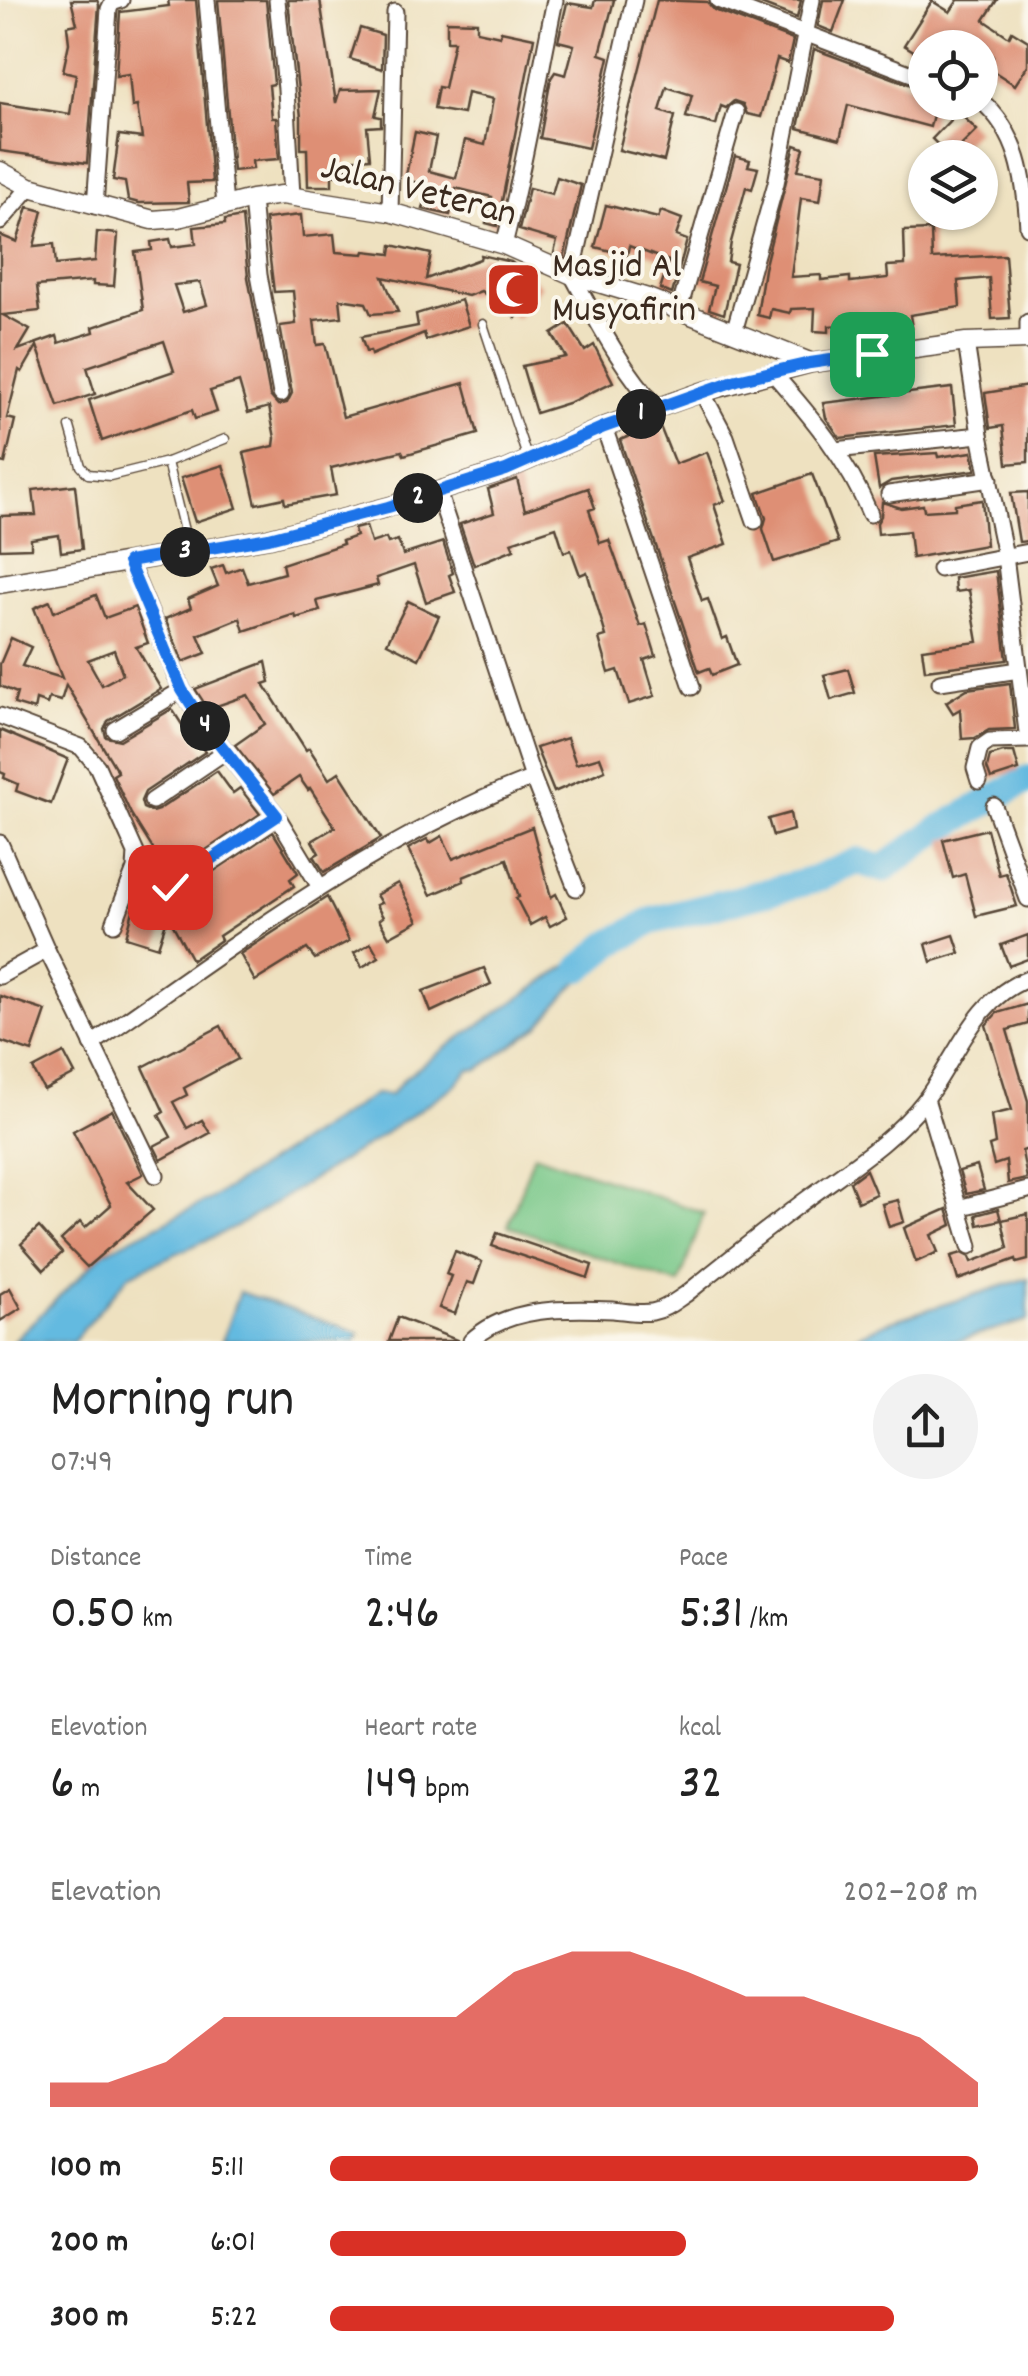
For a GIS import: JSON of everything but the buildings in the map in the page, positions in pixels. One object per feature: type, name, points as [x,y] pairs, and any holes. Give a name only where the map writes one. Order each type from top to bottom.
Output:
[{"type":"street","points":[[96,206],[109,9],[120,0]]},
{"type":"street","points":[[207,0],[225,206]]},
{"type":"street","points":[[276,0],[292,196]]},
{"type":"street","points":[[504,245],[524,167],[528,127],[555,0]]},
{"type":"street","points":[[634,0],[572,275],[642,392],[659,409]]},
{"type":"street","points":[[718,0],[908,73]]},
{"type":"street","points":[[734,332],[776,183],[812,0]]},
{"type":"street","points":[[390,212],[394,12]]},
{"type":"street","points":[[680,310],[736,112]]},
{"type":"street","points":[[998,119],[1018,156],[1028,227]]},
{"type":"street","name":"Jalan Veteran","points":[[0,170],[30,186],[153,220],[178,218],[252,199],[292,196],[390,212],[504,245],[572,275],[680,310],[810,363]]},
{"type":"street","points":[[0,222],[30,186]]},
{"type":"street","points":[[252,199],[258,275],[282,394]]},
{"type":"street","points":[[0,584],[269,538],[438,492],[528,462],[604,427],[772,372],[810,363],[966,342],[1028,340],[1028,322]]},
{"type":"street","points":[[966,342],[980,435],[1021,625],[1019,670],[1028,740],[990,742],[980,748],[975,768],[980,782]]},
{"type":"street","points":[[772,372],[816,422],[870,514]]},
{"type":"street","points":[[702,392],[723,429],[755,520]]},
{"type":"street","points":[[604,427],[692,687]]},
{"type":"street","points":[[835,450],[980,435]]},
{"type":"street","points":[[889,494],[990,479]]},
{"type":"street","points":[[438,492],[534,778],[576,888]]},
{"type":"street","points":[[940,568],[1028,552]]},
{"type":"street","points":[[128,562],[182,690],[277,816],[320,887]]},
{"type":"street","points":[[940,682],[1019,670]]},
{"type":"street","points":[[115,730],[182,690]]},
{"type":"street","points":[[0,716],[81,747],[97,766],[136,852],[135,869],[114,924]]},
{"type":"street","points":[[152,801],[226,751]]},
{"type":"street","points":[[92,1044],[320,887],[400,839],[534,778]]},
{"type":"street","points":[[994,806],[1028,899]]},
{"type":"street","points":[[170,887],[277,816]]},
{"type":"street","points":[[0,844],[156,1175]]},
{"type":"street","points":[[0,976],[47,950]]},
{"type":"street","points":[[471,1341],[496,1324],[520,1316],[573,1308],[651,1312],[666,1308],[891,1135],[926,1099],[976,1019],[1015,983],[1028,979]]},
{"type":"street","points":[[926,1099],[970,1246]]},
{"type":"street","points":[[958,1208],[1028,1190]]},
{"type":"lane","points":[[484,324],[528,462]]},
{"type":"lane","points":[[70,427],[81,466],[88,474],[110,476],[166,462],[224,439]]},
{"type":"lane","points":[[166,462],[189,551]]},
{"type":"green space","points":[[534,1154],[704,1213],[679,1284],[508,1226]]},
{"type":"water","points":[[601,943],[610,944],[609,959],[573,986],[539,1026],[479,1069],[468,1070],[454,1086],[372,1142],[236,1227],[130,1274],[73,1341],[13,1341],[105,1252],[214,1197],[375,1094],[390,1095],[405,1078],[448,1046]]},
{"type":"water","points":[[1028,1278],[1028,1320],[957,1341],[847,1341],[885,1323]]},
{"type":"water","points":[[239,1292],[359,1333],[356,1341],[222,1341]]},
{"type":"waterway","points":[[581,968],[610,944],[652,921],[814,880],[858,861],[883,869],[938,830],[1028,779]]},
{"type":"place","name":"Masjid Al Musyafirin","points":[[513,290]]},
{"type":"route","points":[[170,887],[277,816],[182,690],[128,562],[269,538],[388,507],[528,462],[624,419],[737,380],[872,354]]}]
